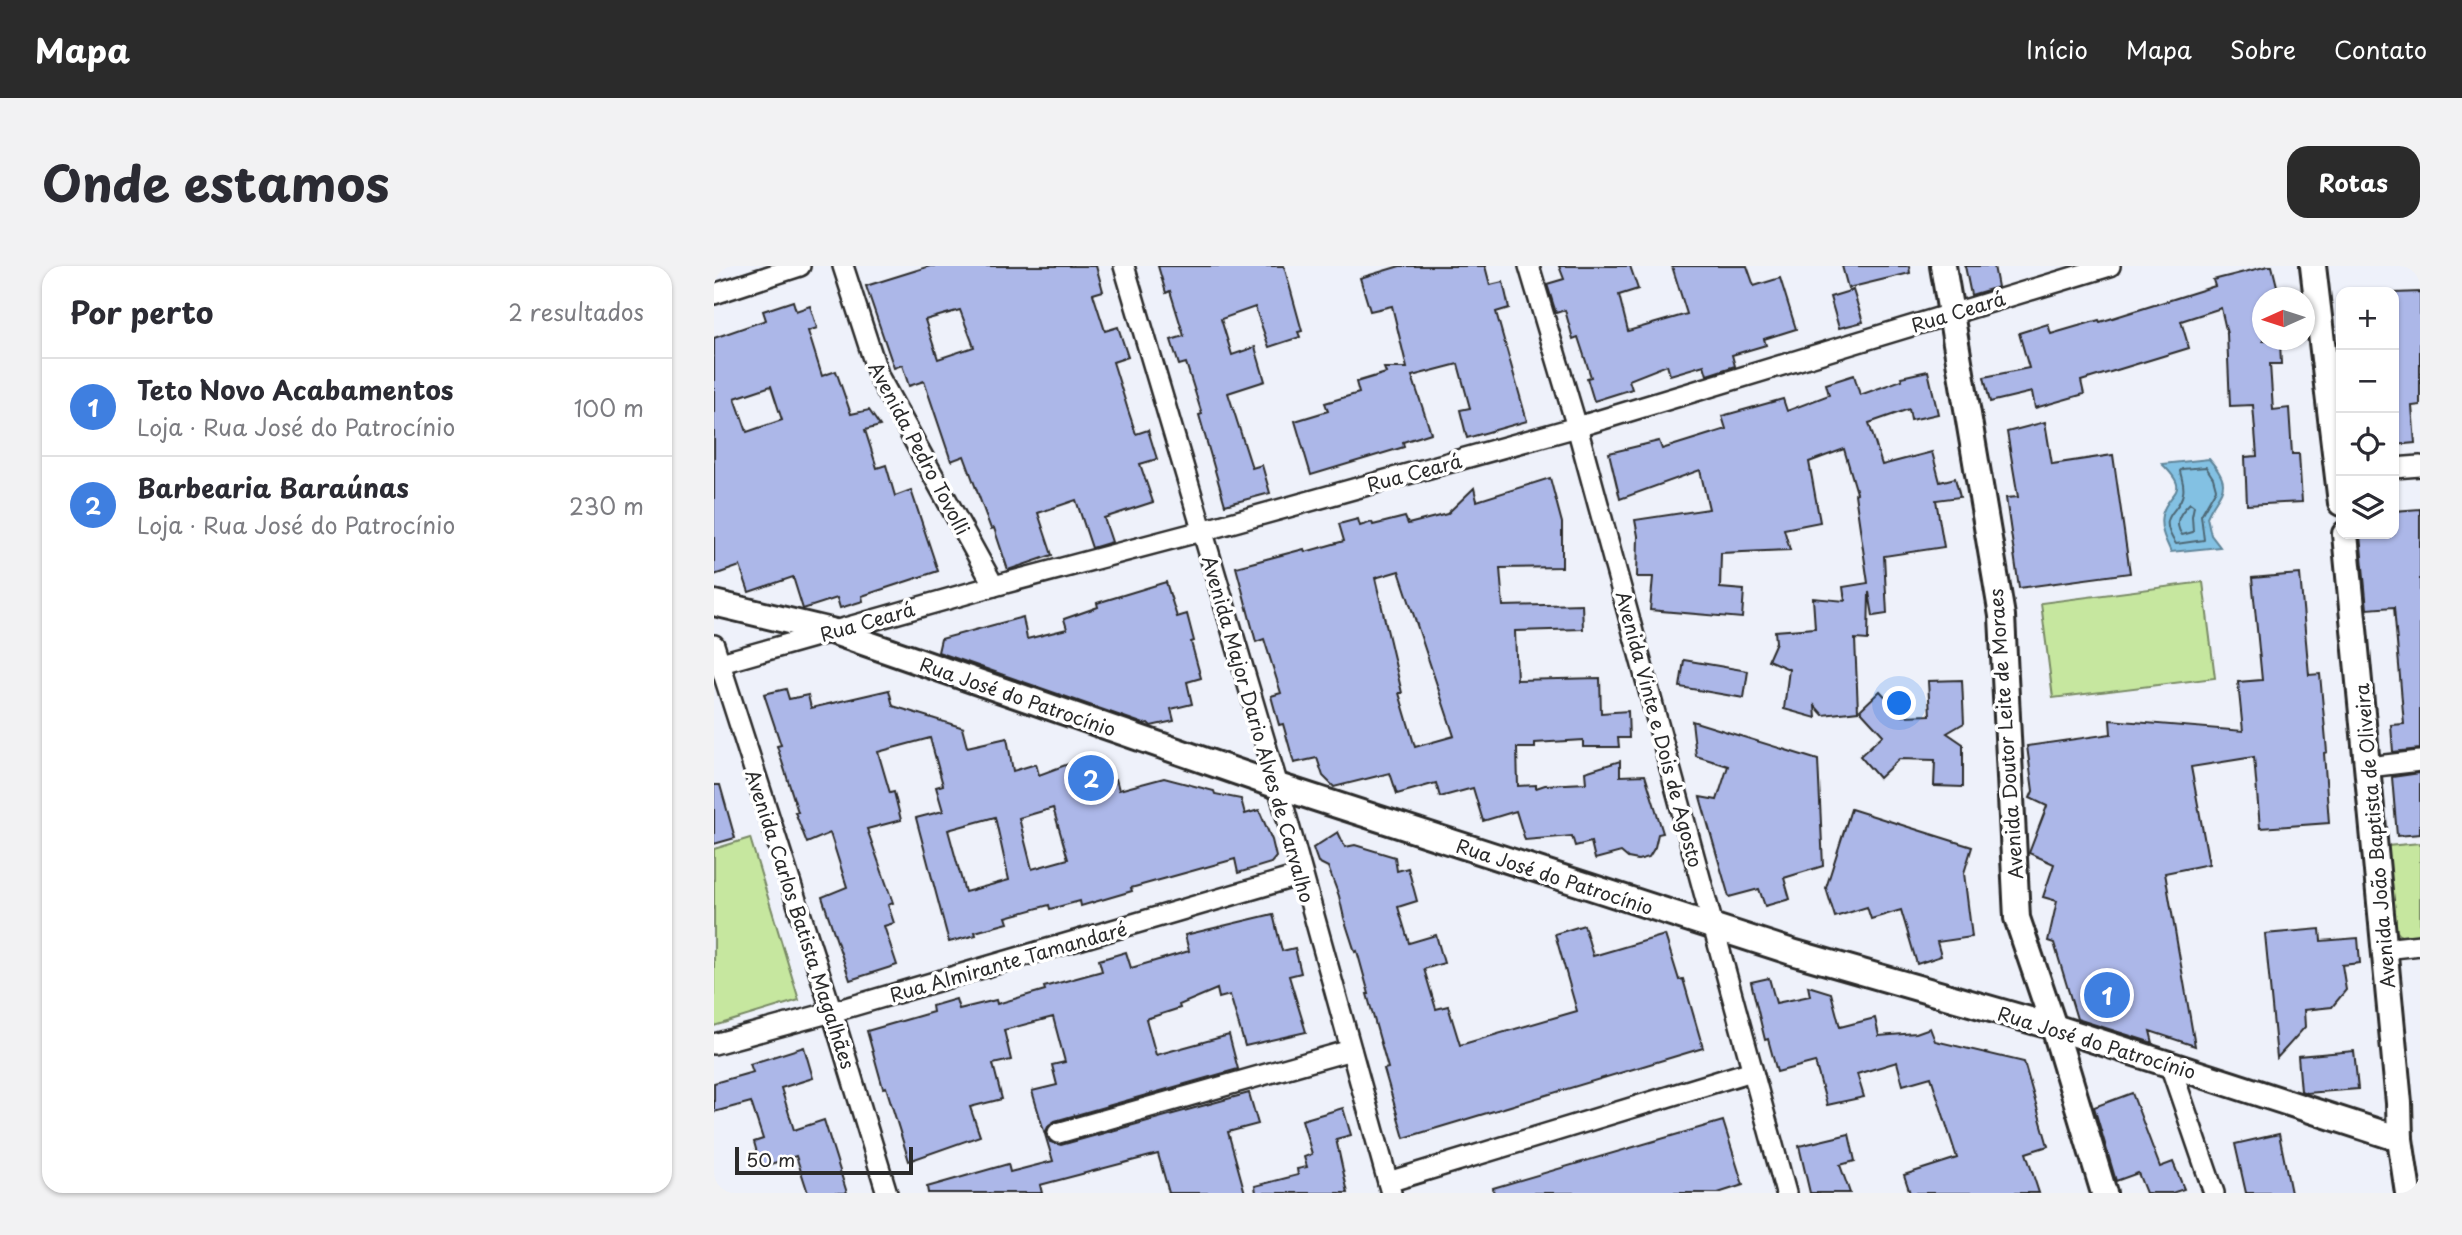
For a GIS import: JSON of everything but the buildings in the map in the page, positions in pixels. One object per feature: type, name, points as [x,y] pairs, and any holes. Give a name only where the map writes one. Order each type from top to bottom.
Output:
[{"type":"street","points":[[714,294],[800,266]]},
{"type":"street","name":"Avenida Pedro Tovolli","points":[[843,266],[878,377],[995,586]]},
{"type":"street","name":"Avenida Major Dario Alves de Carvalho","points":[[1124,266],[1278,786],[1389,1187]]},
{"type":"street","name":"Avenida Vinte e Dois de Agosto","points":[[1529,266],[1577,427],[1786,1193]]},
{"type":"street","name":"Avenida Doutor Leite de Moraes","points":[[1943,266],[2002,616],[2017,918],[2054,1027],[2104,1193]]},
{"type":"street","name":"Rua Ceará","points":[[717,665],[831,631],[1577,427],[2110,266]]},
{"type":"street","points":[[2313,266],[2336,448]]},
{"type":"street","points":[[2399,468],[2420,466]]},
{"type":"street","name":"Avenida João Baptista de Oliveira","points":[[2345,539],[2399,1103],[2400,1139],[2408,1193]]},
{"type":"street","name":"Rua José do Patrocínio","points":[[714,603],[831,631],[1278,786],[1792,952],[2054,1027],[2400,1139]]},
{"type":"street","name":"Avenida Carlos Batista Magalhães","points":[[714,645],[717,665],[832,1012],[887,1193]]},
{"type":"street","points":[[2368,767],[2420,761]]},
{"type":"street","name":"Rua Almirante Tamandaré","points":[[714,1044],[1301,875]]},
{"type":"street","points":[[2385,949],[2420,945]]},
{"type":"street","points":[[1058,1133],[1351,1050]]},
{"type":"street","points":[[2170,1065],[2214,1193]]},
{"type":"street","points":[[1389,1187],[1752,1071]]},
{"type":"green space","points":[[2203,582],[2215,678],[2053,698],[2041,603]]},
{"type":"green space","points":[[750,838],[799,1000],[714,1026],[714,849]]},
{"type":"green space","points":[[2420,843],[2420,940],[2403,939],[2395,929],[2387,846]]},
{"type":"water","points":[[2209,459],[2223,483],[2220,495],[2207,517],[2211,535],[2220,547],[2171,552],[2161,520],[2177,487],[2176,481],[2162,464]]},
{"type":"place","name":"Barbearia Baraúnas","points":[[1091,778]]},
{"type":"place","name":"Teto Novo Acabamentos","points":[[2107,995]]}]
